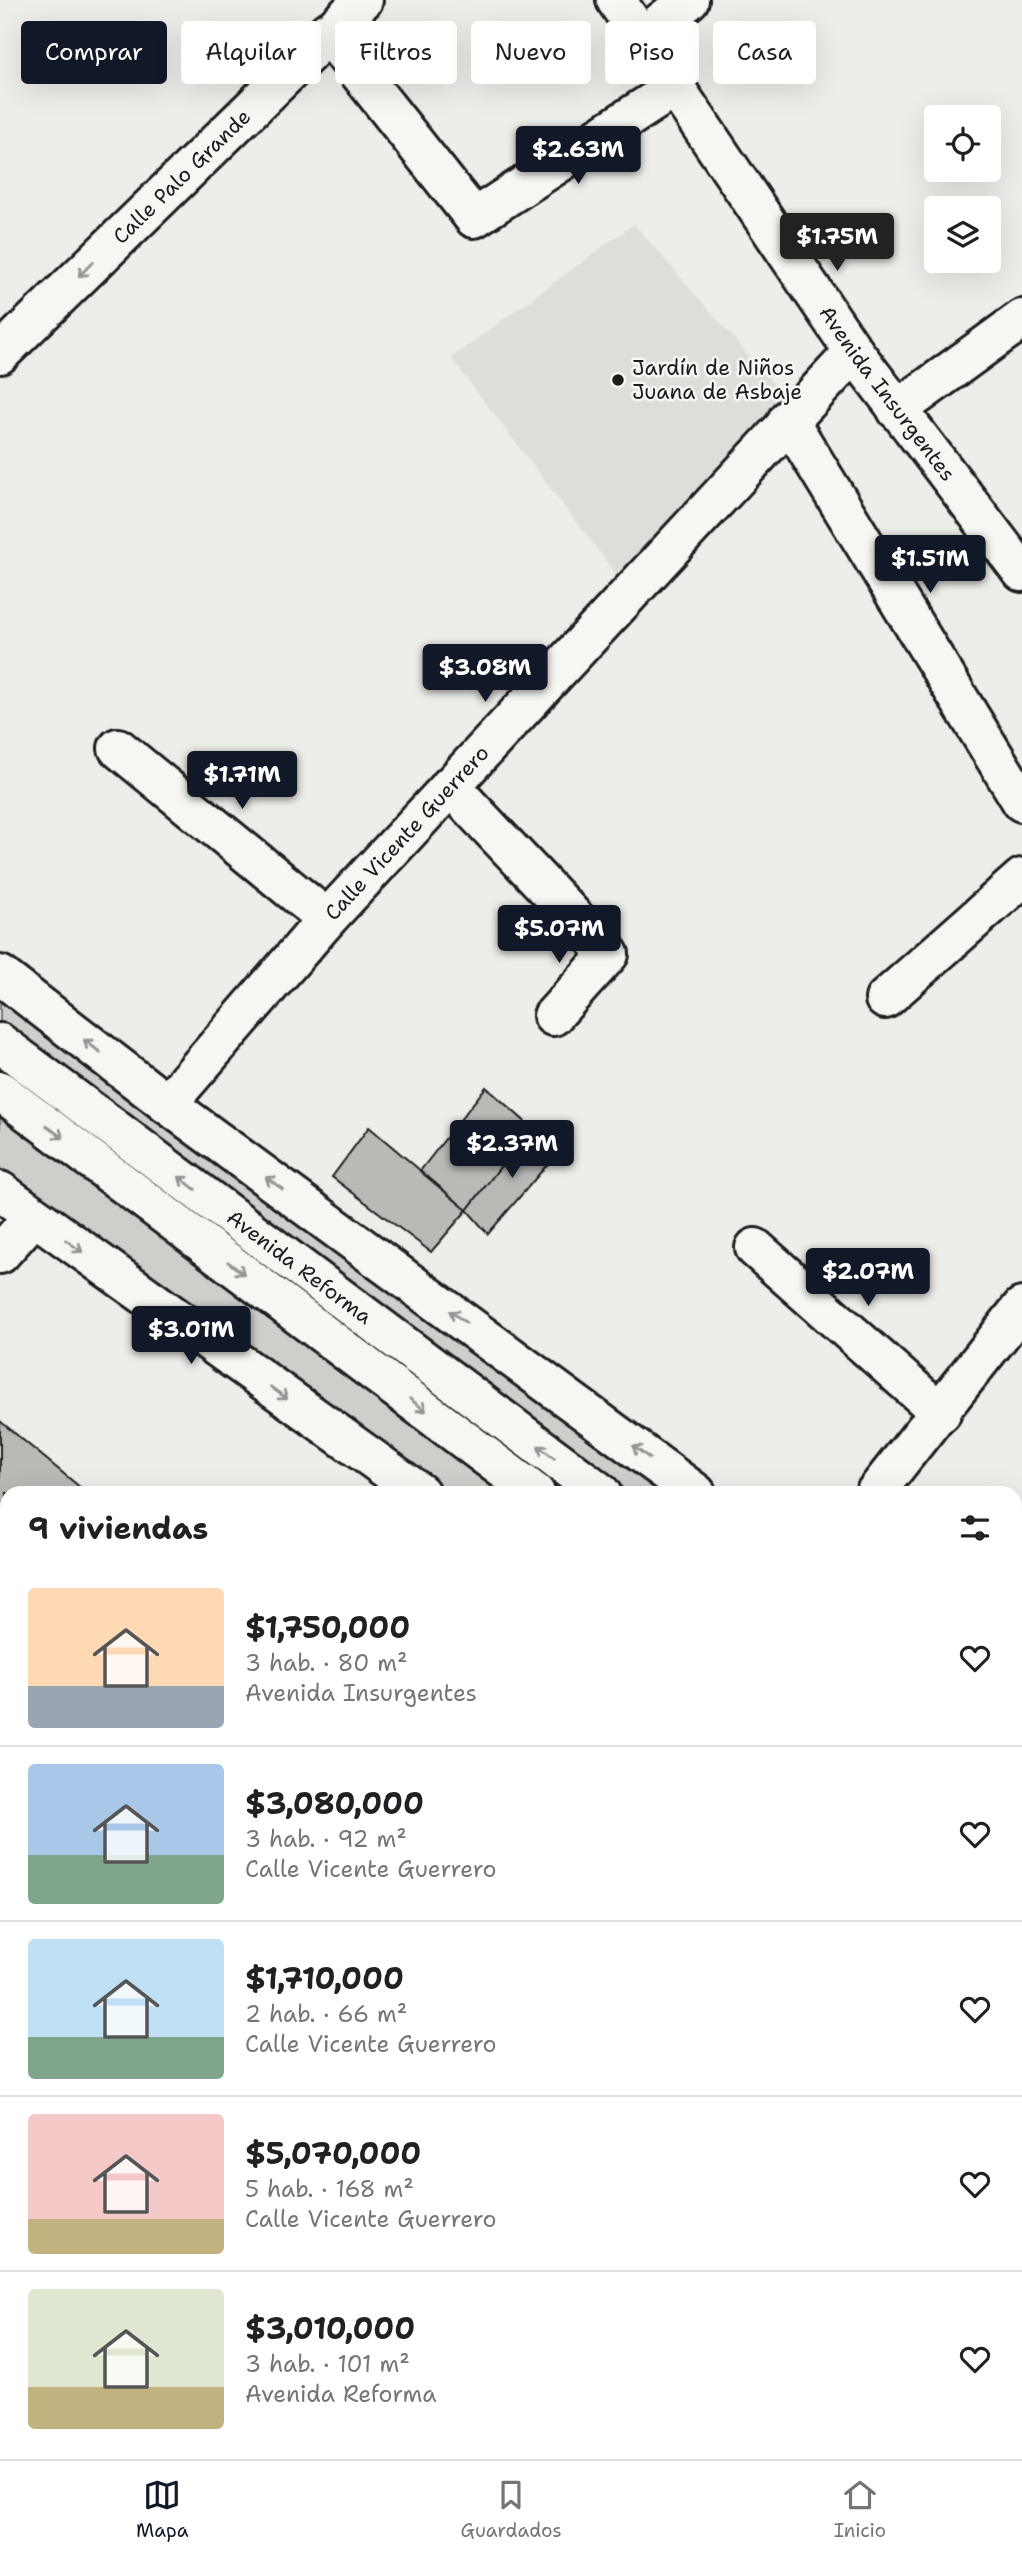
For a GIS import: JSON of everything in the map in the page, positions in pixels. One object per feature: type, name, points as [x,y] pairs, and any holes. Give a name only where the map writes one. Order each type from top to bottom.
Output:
[{"type":"street","name":"Calle Palo Grande","points":[[0,354],[327,32],[363,0]]},
{"type":"street","name":"Avenida Insurgentes","points":[[616,0],[631,21]]},
{"type":"street","points":[[662,21],[689,0]]},
{"type":"street","points":[[327,32],[474,218],[676,88]]},
{"type":"street","name":"Avenida Insurgentes","points":[[673,84],[853,352],[1022,572]]},
{"type":"street","points":[[897,410],[1022,319]]},
{"type":"street","name":"Calle Vicente Guerrero","points":[[167,1104],[327,919],[853,352]]},
{"type":"street","points":[[788,419],[1022,802]]},
{"type":"street","points":[[118,748],[327,919]]},
{"type":"street","points":[[450,786],[609,954],[553,1016]]},
{"type":"street","points":[[885,999],[978,913],[1022,878]]},
{"type":"street","points":[[0,975],[167,1104],[686,1486]]},
{"type":"street","name":"Avenida Reforma","points":[[0,1043],[592,1486]]},
{"type":"street","name":"Avenida Reforma","points":[[0,1091],[526,1486]]},
{"type":"street","points":[[0,1191],[410,1486]]},
{"type":"street","points":[[0,1254],[33,1217]]},
{"type":"street","points":[[755,1248],[941,1413]]},
{"type":"street","points":[[882,1486],[1022,1307]]},
{"type":"shaded area","name":"Jardín de Niños Juana de Asbaje","points":[[634,224],[788,401],[616,574],[451,358]]},
{"type":"shaded area","points":[[0,975],[687,1486],[592,1486],[0,1043]]},
{"type":"shaded area","points":[[0,1091],[526,1486],[410,1486],[0,1191]]},
{"type":"building","points":[[486,1087],[531,1127],[467,1210],[420,1171]]},
{"type":"building","points":[[369,1127],[467,1210],[431,1252],[332,1177]]},
{"type":"building","points":[[531,1127],[558,1152],[488,1234],[467,1210]]},
{"type":"building","points":[[0,1421],[79,1486],[0,1486]]},
{"type":"place","name":"Jardín de Niños Juana de Asbaje","points":[[618,380]]}]
